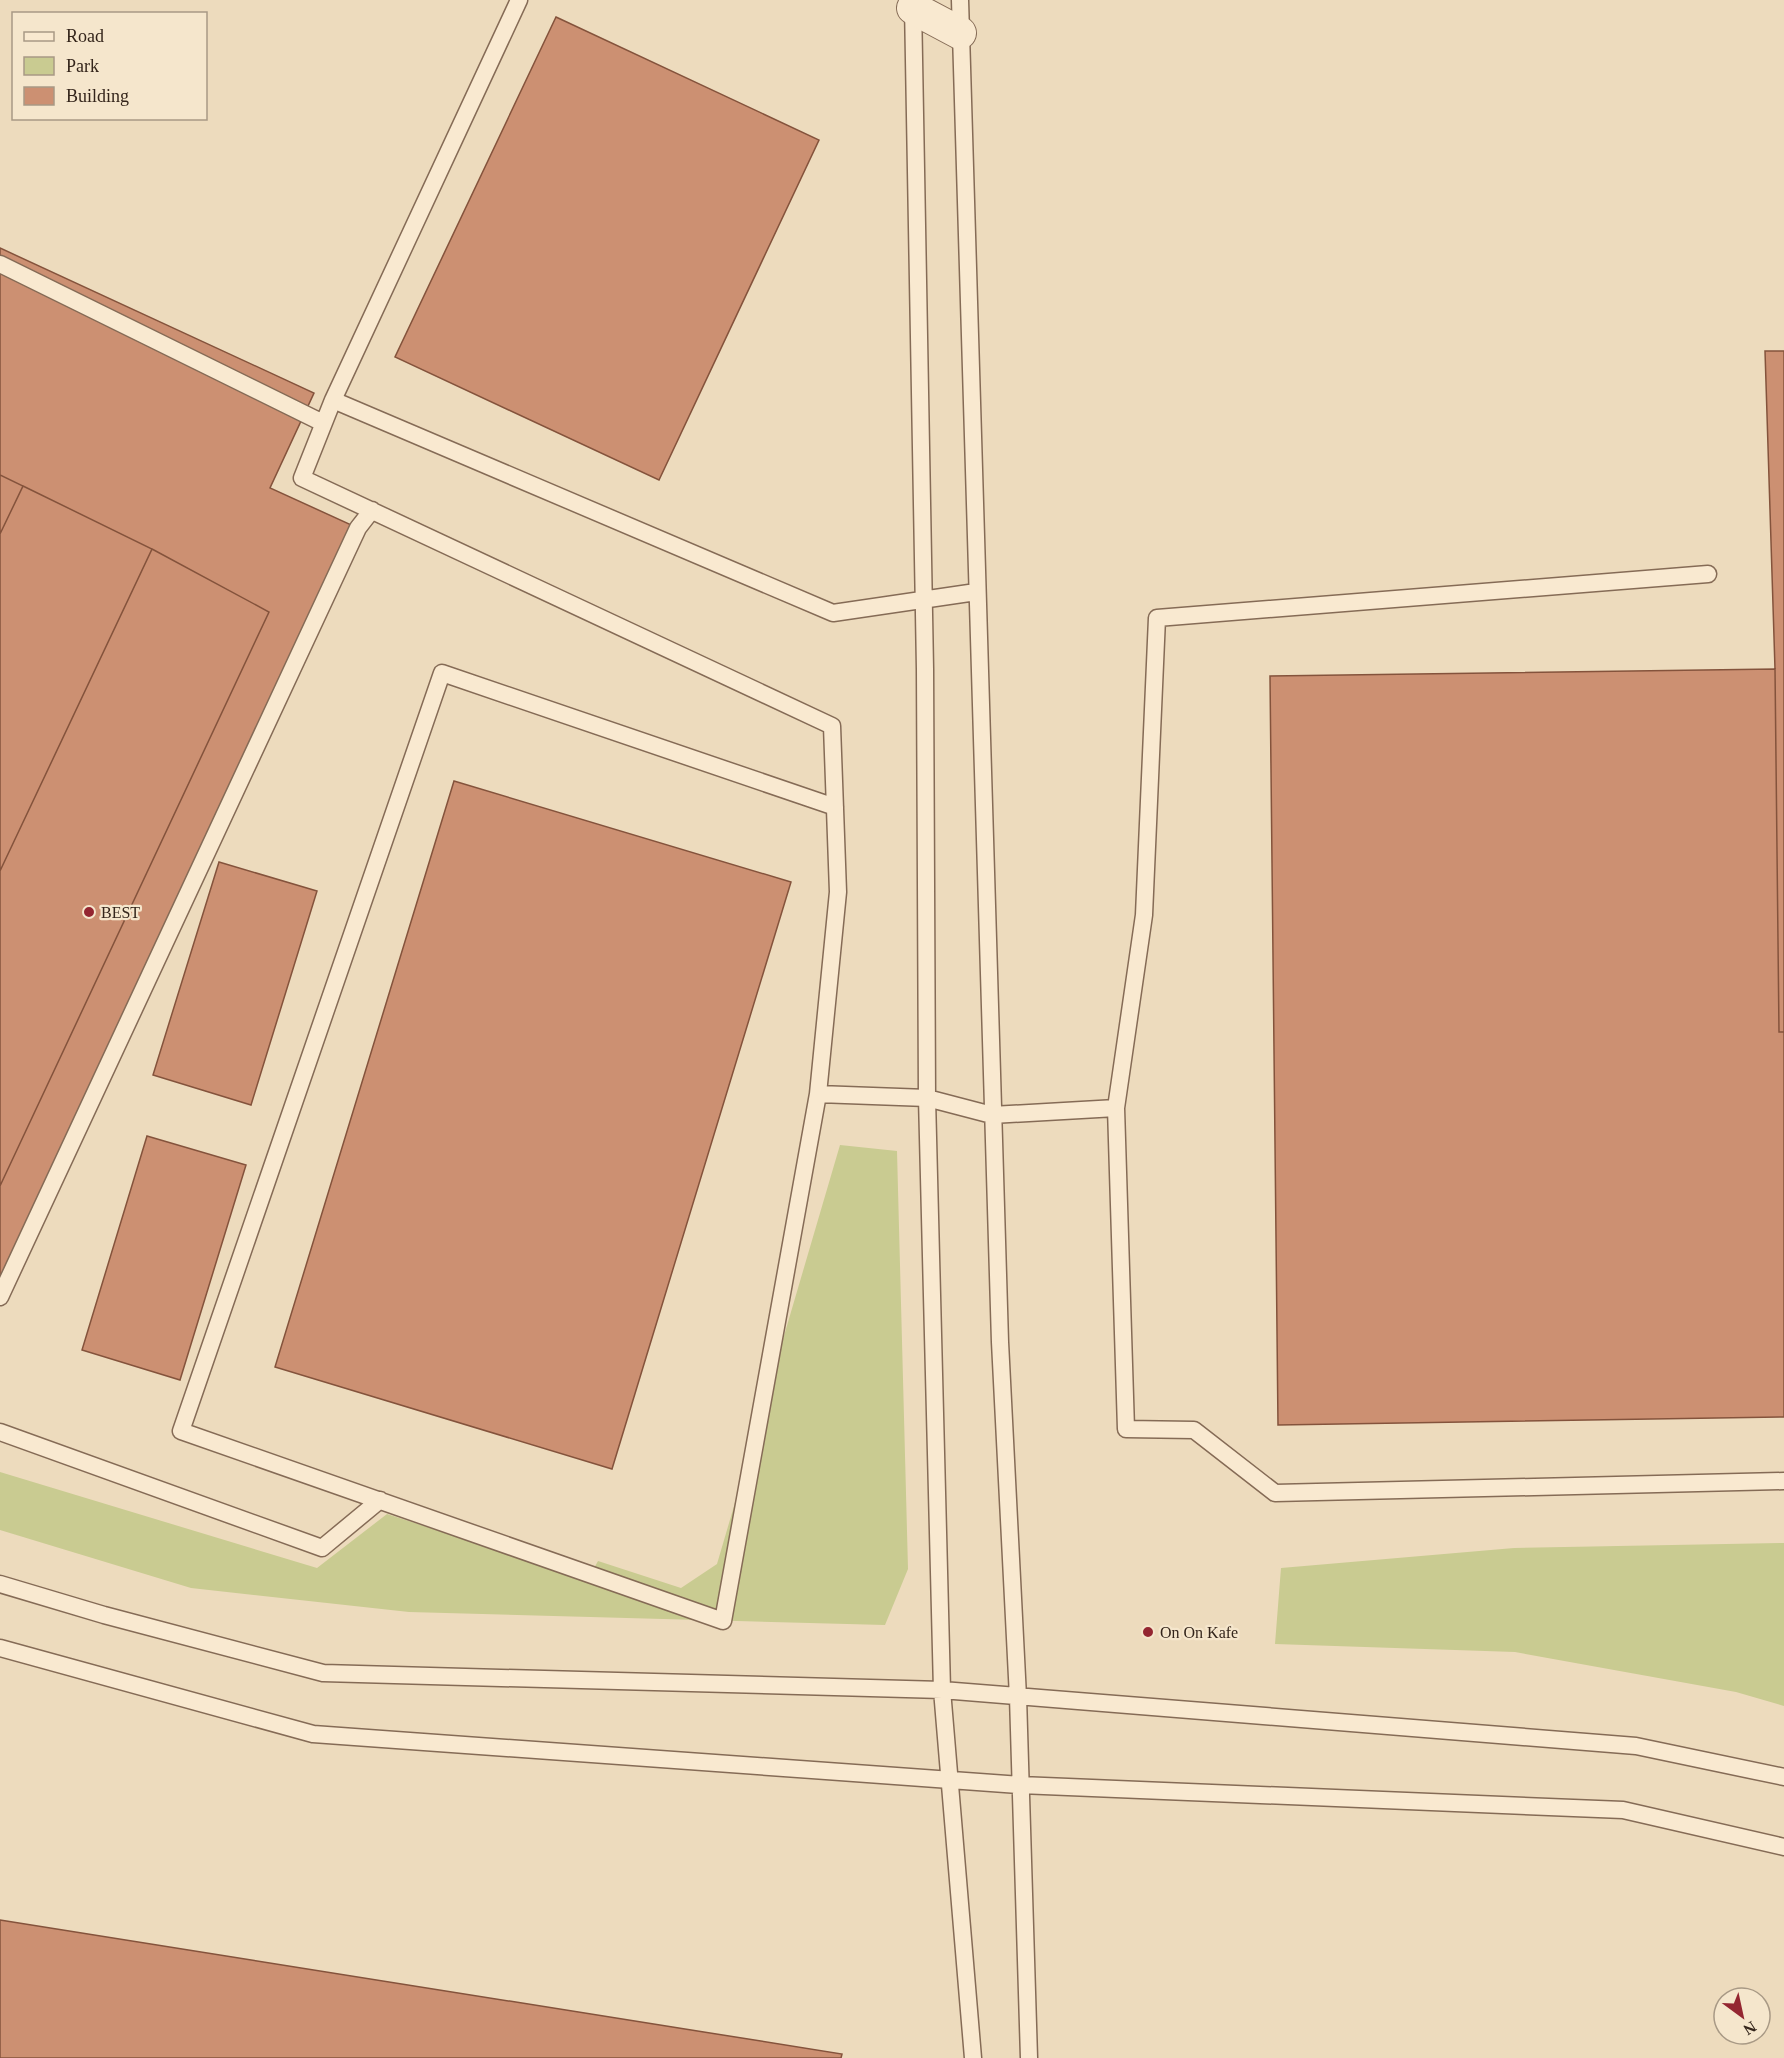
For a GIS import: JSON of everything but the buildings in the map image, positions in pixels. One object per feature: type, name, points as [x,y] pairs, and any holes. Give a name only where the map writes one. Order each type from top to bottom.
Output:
[{"type":"street","points":[[908,3],[960,33]]},
{"type":"lane","points":[[519,0],[333,400],[302,478],[832,726],[835,807],[838,892],[818,1094],[723,1621],[181,1431],[442,673],[835,807]]},
{"type":"lane","points":[[960,0],[992,1115],[1000,1342],[1018,1697],[1029,2058]]},
{"type":"lane","points":[[908,3],[924,601],[927,1098],[942,1689],[947,1781],[973,2058]]},
{"type":"lane","points":[[0,264],[324,423]]},
{"type":"lane","points":[[333,400],[833,612],[976,592]]},
{"type":"lane","points":[[0,1297],[358,528],[372,510]]},
{"type":"lane","points":[[1708,574],[1157,618],[1144,915],[1116,1108],[1126,1429],[1194,1430],[1275,1493],[1784,1481]]},
{"type":"lane","points":[[818,1094],[927,1098],[992,1115],[1116,1108]]},
{"type":"lane","points":[[0,1432],[322,1548],[380,1500]]},
{"type":"lane","points":[[0,1584],[104,1615],[323,1673],[942,1689],[1636,1746],[1784,1776]]},
{"type":"lane","points":[[0,1648],[313,1734],[947,1781],[1623,1810],[1784,1847]]},
{"type":"green space","points":[[840,1145],[897,1151],[908,1569],[885,1625],[409,1612],[191,1588],[0,1530],[0,1472],[317,1568],[387,1514],[588,1579],[598,1561],[681,1588],[717,1564]]},
{"type":"green space","points":[[1784,1543],[1784,1706],[1736,1692],[1515,1652],[1275,1644],[1281,1568],[1514,1548]]},
{"type":"place","name":"BEST","points":[[89,912]]},
{"type":"place","name":"On On Kafe","points":[[1148,1632]]}]
